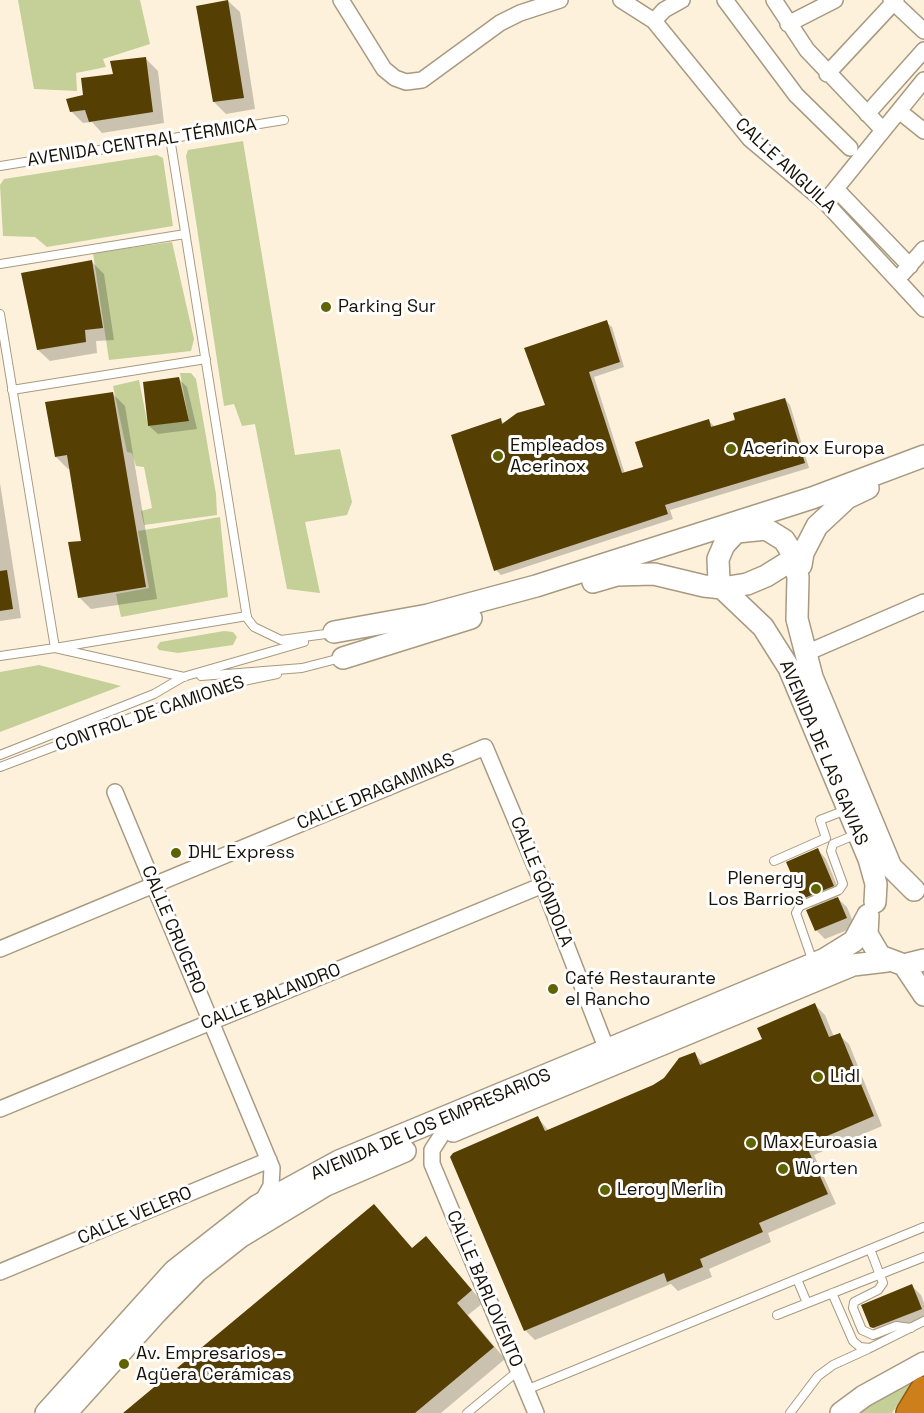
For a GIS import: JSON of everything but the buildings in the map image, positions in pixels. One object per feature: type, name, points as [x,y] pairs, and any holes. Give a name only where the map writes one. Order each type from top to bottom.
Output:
[{"type":"highway","points":[[910,1413],[924,1390]]},
{"type":"street","points":[[341,0],[384,69],[395,78],[406,81],[422,80],[520,7],[560,0]]},
{"type":"street","name":"CALLE ANGUILA","points":[[621,0],[654,21],[750,138],[825,202],[924,309]]},
{"type":"street","points":[[654,21],[664,10],[682,0]]},
{"type":"street","points":[[725,0],[796,95],[850,148]]},
{"type":"street","points":[[774,0],[788,24],[828,74],[883,130]]},
{"type":"street","points":[[788,24],[835,0]]},
{"type":"street","points":[[828,74],[893,1],[924,31]]},
{"type":"street","points":[[867,114],[924,50]]},
{"type":"street","points":[[825,202],[924,80]]},
{"type":"street","points":[[899,111],[924,131]]},
{"type":"street","name":"CALLE ANGUILA","points":[[836,189],[910,266]]},
{"type":"street","points":[[896,279],[924,249]]},
{"type":"street","points":[[334,632],[428,615],[536,586],[846,485],[924,456]]},
{"type":"street","points":[[343,658],[617,575],[654,574],[722,588],[747,584],[799,563],[818,526],[847,498],[924,468]]},
{"type":"street","points":[[628,557],[672,551],[736,532],[812,504],[846,485]]},
{"type":"street","points":[[722,588],[717,571],[718,559],[724,545],[736,532],[759,528],[774,533],[784,540],[799,563]]},
{"type":"street","name":"AVENIDA DE LAS GAVIAS","points":[[799,563],[797,619],[804,654],[891,867],[919,892]]},
{"type":"street","name":"AVENIDA DE LAS GAVIAS","points":[[722,588],[763,627],[789,668],[848,809],[876,884],[871,910],[870,943],[874,950],[905,962]]},
{"type":"street","points":[[804,654],[924,602]]},
{"type":"street","name":"CALLE DRAGAMINAS","points":[[0,949],[485,747]]},
{"type":"street","name":"CALLE GÓNDOLA","points":[[485,747],[543,885],[607,1050]]},
{"type":"street","name":"CALLE CRUCERO","points":[[115,792],[270,1164]]},
{"type":"street","name":"CALLE BALANDRO","points":[[0,1109],[543,885]]},
{"type":"street","points":[[871,910],[897,889],[919,892]]},
{"type":"street","name":"AVENIDA DE LOS EMPRESARIOS","points":[[46,1413],[174,1271],[214,1237],[261,1204],[339,1161],[845,949],[854,941],[871,910]]},
{"type":"street","points":[[905,962],[924,996]]},
{"type":"street","name":"AVENIDA DE LOS EMPRESARIOS","points":[[66,1413],[197,1271],[240,1238],[326,1185],[853,965],[905,962]]},
{"type":"street","points":[[432,1164],[432,1150],[441,1136]]},
{"type":"street","points":[[407,1150],[421,1155],[432,1164]]},
{"type":"street","points":[[270,1164],[287,1178],[301,1180]]},
{"type":"street","points":[[261,1204],[271,1186],[270,1164]]},
{"type":"street","name":"CALLE VELERO","points":[[0,1272],[270,1164]]},
{"type":"street","name":"CALLE BARLOVENTO","points":[[432,1164],[536,1413]]},
{"type":"street","points":[[840,1413],[864,1396],[924,1363]]},
{"type":"lane","name":"AVENIDA CENTRAL TÉRMICA","points":[[0,166],[284,120]]},
{"type":"lane","points":[[170,138],[247,617],[254,627],[281,640],[334,632]]},
{"type":"lane","points":[[0,264],[185,234]]},
{"type":"lane","points":[[0,314],[55,648]]},
{"type":"lane","points":[[12,390],[206,359]]},
{"type":"lane","points":[[0,655],[247,617]]},
{"type":"lane","points":[[0,755],[154,694],[183,677],[261,657],[334,632]]},
{"type":"lane","points":[[55,648],[183,677],[302,668],[343,658]]},
{"type":"lane","name":"CONTROL DE CAMIONES","points":[[0,767],[151,710],[229,684],[302,668]]},
{"type":"lane","points":[[833,844],[826,838],[820,820],[848,809]]},
{"type":"lane","points":[[814,963],[796,913],[800,906],[839,890],[843,884],[831,850],[833,844],[858,834]]},
{"type":"lane","points":[[774,861],[826,838]]},
{"type":"lane","points":[[526,1390],[924,1227]]},
{"type":"lane","points":[[870,1249],[883,1283],[880,1288],[859,1298],[853,1305],[862,1330],[873,1335],[896,1326],[911,1328]]},
{"type":"lane","points":[[777,1315],[880,1272],[924,1257]]},
{"type":"lane","points":[[797,1279],[807,1303]]},
{"type":"lane","points":[[832,1293],[852,1341],[860,1347],[870,1348]]},
{"type":"lane","points":[[790,1413],[818,1376],[833,1365],[924,1321]]},
{"type":"lane","points":[[466,1413],[518,1371]]},
{"type":"green space","points":[[18,0],[140,0],[150,44],[103,59],[106,67],[76,73],[77,91],[34,89]]},
{"type":"green space","points":[[243,141],[295,455],[340,449],[352,502],[347,515],[305,522],[320,593],[287,589],[255,424],[242,426],[234,404],[224,406],[186,156],[188,150]]},
{"type":"green space","points":[[157,155],[163,158],[173,226],[47,247],[35,237],[3,236],[0,185],[4,179]]},
{"type":"green space","points":[[172,242],[194,339],[191,351],[109,360],[93,253]]},
{"type":"green space","points":[[180,373],[191,373],[196,379],[216,494],[217,515],[144,525],[141,511],[152,508],[144,467],[136,466],[132,453],[127,452],[113,386],[139,380],[148,426],[189,420]]},
{"type":"green space","points":[[220,517],[228,597],[121,617],[116,594],[149,588],[138,531]]},
{"type":"green space","points":[[224,631],[233,632],[237,637],[233,645],[178,653],[159,650],[157,647],[160,642]]},
{"type":"green space","points":[[39,665],[121,686],[0,732],[0,672]]},
{"type":"green space","points":[[917,1375],[892,1413],[853,1413]]},
{"type":"place","name":"Parking Sur","points":[[326,307]]},
{"type":"place","name":"Acerinox Europa","points":[[731,449]]},
{"type":"place","name":"Empleados Acerinox","points":[[498,456]]},
{"type":"place","name":"DHL Express","points":[[176,853]]},
{"type":"place","name":"Plenergy Los Barrios","points":[[816,889]]},
{"type":"place","name":"Café Restaurante el Rancho","points":[[553,989]]},
{"type":"place","name":"Lidl","points":[[818,1077]]},
{"type":"place","name":"Max Euroasia","points":[[751,1143]]},
{"type":"place","name":"Worten","points":[[783,1169]]},
{"type":"place","name":"Leroy Merlin","points":[[605,1190]]},
{"type":"place","name":"Av. Empresarios - Agüera Cerámicas","points":[[124,1364]]}]
